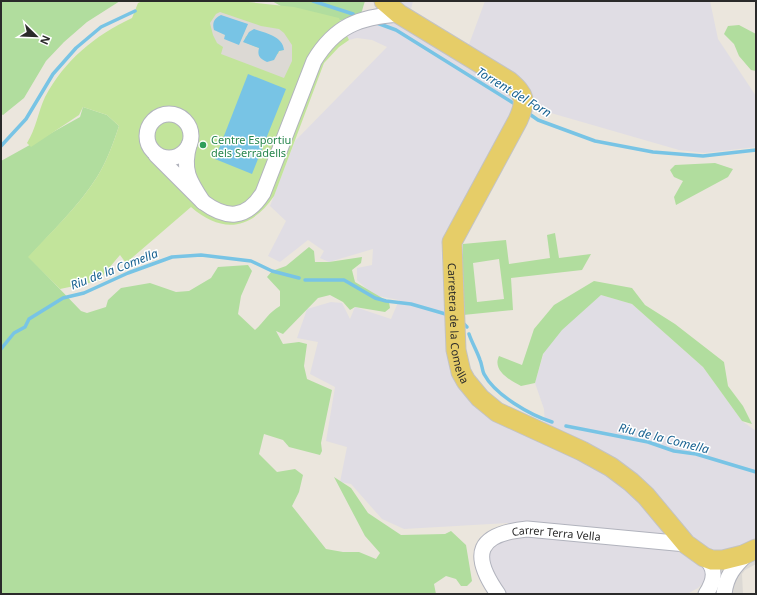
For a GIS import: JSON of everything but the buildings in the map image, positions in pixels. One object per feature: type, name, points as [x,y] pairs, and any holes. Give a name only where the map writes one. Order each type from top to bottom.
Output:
[{"type":"main road","name":"Carretera de la Comella","points":[[384,1],[399,14],[509,81],[520,91],[523,97],[523,109],[452,242],[456,350],[461,372],[480,398],[497,412],[582,451],[610,467],[646,496],[686,544],[704,557],[712,560],[723,560],[752,551]]},
{"type":"street","points":[[203,202],[191,184],[186,169],[185,159],[190,143],[190,128],[181,117],[166,114],[159,116],[149,126],[147,133],[147,140],[154,153],[203,202],[216,211],[227,214],[248,210],[256,204],[263,193],[314,61],[332,37],[344,28],[373,16],[399,14]]},
{"type":"street","points":[[154,153],[161,158],[175,157],[187,149],[190,143]]},
{"type":"street","name":"Carrer Terra Vella","points":[[498,594],[487,578],[482,566],[482,550],[490,540],[514,531],[527,529],[686,544]]},
{"type":"street","points":[[723,590],[730,571],[752,551]]},
{"type":"street","points":[[704,557],[711,563],[714,570],[710,588],[706,594]]},
{"type":"shaded area","points":[[399,1],[413,1],[411,9],[468,47],[485,1],[710,1],[718,39],[756,96],[756,147],[704,153],[679,150],[544,111],[534,111],[445,232],[441,245],[446,346],[450,369],[466,395],[599,469],[634,494],[665,533],[662,536],[508,526],[508,523],[404,529],[382,519],[351,484],[340,482],[347,447],[326,441],[335,387],[310,374],[318,342],[297,338],[307,309],[331,302],[342,303],[350,319],[355,307],[391,319],[399,300],[373,295],[357,280],[357,268],[372,265],[373,249],[329,262],[320,258],[324,251],[308,240],[280,262],[268,256],[286,221],[270,206],[295,141],[387,47],[372,40],[357,38],[349,40],[344,28],[410,9]]},
{"type":"shaded area","points":[[220,12],[261,26],[279,29],[284,33],[292,45],[292,61],[284,78],[221,54],[223,47],[217,43],[210,23],[216,14]],"holes":[[[246,36],[283,50],[279,51],[278,54],[244,42]]]},
{"type":"shaded area","points":[[601,295],[632,304],[703,367],[742,421],[756,431],[756,541],[721,552],[708,550],[545,425],[544,409],[535,383],[544,352],[563,328]]},
{"type":"shaded area","points":[[532,536],[674,548],[682,551],[706,568],[705,581],[698,588],[687,594],[506,594],[494,575],[487,559],[493,548],[500,542]]},
{"type":"shaded area","points":[[756,557],[756,564],[745,570],[742,574],[743,594],[728,594],[736,570]]},
{"type":"green space","points":[[1,1],[120,1],[87,22],[64,42],[46,61],[24,98],[3,115],[1,114]]},
{"type":"green space","name":"Centre Esportiu dels Serradells","points":[[143,1],[239,1],[294,7],[339,18],[349,40],[339,47],[324,63],[274,196],[256,216],[246,222],[225,224],[203,216],[191,207],[126,263],[120,255],[98,281],[60,289],[28,257],[90,188],[107,159],[119,126],[107,115],[83,107],[79,115],[31,147],[27,143],[33,132],[45,97],[71,60],[93,41],[132,18],[138,3]]},
{"type":"green space","points":[[272,1],[365,1],[361,14],[339,21],[286,9]]},
{"type":"green space","points":[[739,25],[756,34],[756,71],[751,70],[739,56],[734,44],[724,34],[728,26]]},
{"type":"green space","points":[[83,107],[107,115],[119,126],[110,152],[90,188],[29,257],[81,311],[87,313],[106,307],[108,300],[121,288],[150,283],[176,292],[189,291],[211,278],[218,267],[248,265],[252,271],[241,296],[238,314],[255,330],[276,308],[280,306],[280,291],[267,277],[272,271],[286,266],[309,247],[314,251],[315,262],[329,262],[362,257],[361,263],[352,270],[355,282],[389,302],[390,308],[385,312],[355,307],[350,310],[343,302],[330,295],[318,298],[283,334],[276,331],[283,344],[299,342],[307,344],[304,366],[307,379],[332,390],[321,443],[322,451],[320,455],[289,447],[283,440],[264,434],[259,454],[277,472],[295,469],[303,475],[299,492],[292,506],[326,549],[343,552],[359,552],[376,559],[380,553],[365,536],[334,477],[351,488],[368,513],[401,535],[445,534],[451,531],[466,545],[472,581],[467,586],[461,586],[456,579],[446,576],[434,584],[436,594],[1,594],[1,161],[80,117]]},
{"type":"green space","points":[[715,163],[733,169],[728,177],[676,205],[674,197],[683,181],[674,177],[670,170],[675,165]]},
{"type":"green space","points":[[555,233],[559,258],[591,254],[582,270],[511,278],[513,310],[463,315],[463,244],[506,240],[509,264],[550,258],[547,235]],"holes":[[[499,259],[504,299],[477,302],[473,263]]]},
{"type":"green space","points":[[594,281],[632,288],[645,305],[675,324],[724,362],[728,386],[743,406],[752,424],[742,421],[703,367],[632,304],[601,295],[562,330],[543,354],[535,383],[521,386],[500,371],[497,361],[499,356],[522,365],[534,329],[554,305]]},
{"type":"water","points":[[221,15],[248,24],[239,45],[224,39],[225,35],[214,30],[214,21]]},
{"type":"water","points":[[254,29],[277,38],[283,45],[284,50],[279,51],[274,60],[267,62],[265,61],[259,55],[259,48],[243,42],[249,32]]},
{"type":"water","points":[[248,74],[286,89],[252,174],[215,159]]},
{"type":"waterway","name":"Torrent del Forn","points":[[313,1],[353,14]]},
{"type":"waterway","name":"Torrent del Forn","points":[[1,146],[26,119],[53,74],[76,48],[101,27],[135,11]]},
{"type":"waterway","name":"Torrent del Forn","points":[[377,23],[396,30],[518,106]]},
{"type":"waterway","name":"Torrent del Forn","points":[[528,113],[538,120],[595,141],[653,152],[703,156],[756,150]]},
{"type":"waterway","name":"Riu de la Comella","points":[[1,349],[14,333],[25,327],[29,319],[63,298],[84,293],[128,273],[172,257],[201,255],[251,261],[272,271],[299,278]]},
{"type":"waterway","name":"Riu de la Comella","points":[[305,280],[344,280],[375,298],[411,304],[449,315]]},
{"type":"waterway","name":"Riu de la Comella","points":[[461,321],[467,327]]},
{"type":"waterway","name":"Riu de la Comella","points":[[469,334],[481,362],[484,374],[489,382],[514,403],[543,419],[552,422]]},
{"type":"waterway","name":"Riu de la Comella","points":[[566,426],[648,442],[674,451],[696,454],[756,472]]},
{"type":"place","name":"Centre Esportiu dels Serradells","points":[[203,145]]}]
